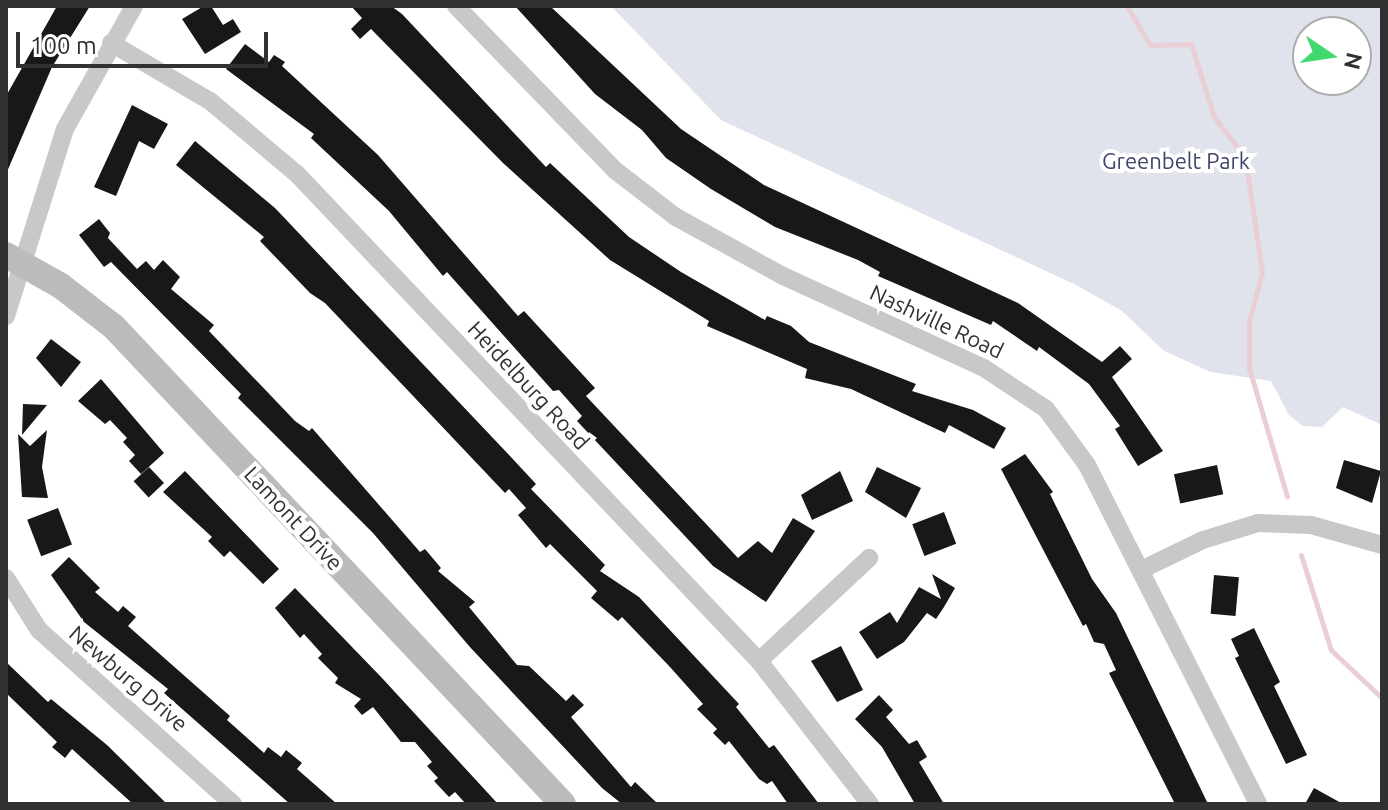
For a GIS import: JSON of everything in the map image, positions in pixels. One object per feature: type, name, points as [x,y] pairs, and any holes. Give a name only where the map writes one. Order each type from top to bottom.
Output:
[{"type":"street","points":[[6,316],[13,258],[65,129],[134,6]]},
{"type":"street","name":"Nashville Road","points":[[456,6],[616,171],[676,217],[742,255],[1033,396],[1075,442],[1258,804]]},
{"type":"street","name":"Heidelburg Road","points":[[111,43],[198,93],[280,157],[759,661],[870,804]]},
{"type":"street","name":"Lamont Drive","points":[[13,258],[74,295],[124,337],[563,804]]},
{"type":"street","points":[[1141,570],[1203,540],[1258,523],[1311,525],[1382,545]]},
{"type":"street","points":[[759,661],[869,558]]},
{"type":"street","name":"Newburg Drive","points":[[6,578],[48,639],[233,804]]},
{"type":"green space","name":"Greenbelt Park","points":[[611,6],[1382,6],[1382,425],[1343,407],[1322,427],[1303,426],[1289,415],[1271,381],[1211,372],[1164,351],[1122,311],[1076,285],[721,120]]},
{"type":"building","points":[[57,6],[90,6],[52,67],[6,174],[6,96]]},
{"type":"building","points":[[204,6],[211,6],[223,25],[233,19],[241,32],[205,54],[182,19]]},
{"type":"building","points":[[351,6],[391,6],[402,14],[546,167],[550,163],[629,237],[681,272],[765,320],[767,316],[791,326],[809,342],[916,384],[912,391],[973,410],[1006,428],[994,449],[949,425],[945,433],[851,389],[805,378],[807,369],[707,326],[709,321],[610,260],[503,163],[371,29],[360,39],[351,29],[362,18]]},
{"type":"building","points":[[515,6],[550,6],[681,129],[764,185],[1018,303],[1102,362],[1120,346],[1132,359],[1112,377],[1163,451],[1138,466],[1115,429],[1120,426],[1089,384],[1039,347],[1037,351],[993,321],[991,325],[878,276],[880,272],[858,260],[775,227],[711,189],[666,158],[642,130],[595,94]]},
{"type":"building","points":[[245,44],[269,62],[274,55],[285,62],[282,66],[378,155],[518,316],[524,311],[595,388],[586,396],[738,558],[758,541],[772,553],[793,518],[815,531],[766,602],[713,566],[577,421],[582,416],[559,390],[553,391],[447,272],[443,276],[389,211],[311,138],[314,134],[226,69]]},
{"type":"building","points":[[132,105],[168,124],[154,149],[139,141],[116,196],[94,187]]},
{"type":"building","points":[[195,141],[275,208],[510,456],[536,484],[531,489],[605,565],[600,571],[639,597],[739,704],[736,707],[769,748],[774,745],[819,804],[788,804],[772,781],[767,784],[759,779],[729,741],[725,745],[713,733],[717,729],[697,709],[703,704],[670,667],[622,617],[618,621],[591,598],[597,591],[550,544],[546,548],[518,515],[526,508],[509,489],[505,493],[325,303],[310,293],[260,241],[264,237],[176,165]]},
{"type":"building","points":[[99,219],[110,233],[108,238],[137,269],[146,261],[154,270],[163,260],[180,277],[171,289],[214,325],[209,331],[295,421],[309,431],[312,428],[420,552],[425,549],[441,568],[438,571],[475,602],[469,607],[517,665],[529,666],[566,701],[573,694],[584,705],[571,717],[631,787],[635,782],[658,804],[622,804],[602,788],[469,646],[373,533],[238,398],[241,394],[111,262],[104,267],[79,235]]},
{"type":"building","points":[[51,339],[81,362],[61,387],[36,358]]},
{"type":"building","points":[[101,379],[164,453],[141,474],[129,461],[135,455],[123,442],[127,438],[110,420],[105,424],[78,401]]},
{"type":"building","points":[[23,404],[47,405],[22,435]]},
{"type":"building","points":[[47,430],[42,467],[48,498],[22,497],[18,434],[30,446]]},
{"type":"building","points":[[1025,454],[1053,492],[1050,494],[1092,579],[1116,613],[1208,804],[1175,804],[1109,673],[1116,670],[1104,644],[1094,642],[1086,624],[1083,626],[1001,469]]},
{"type":"building","points":[[1344,460],[1381,471],[1372,503],[1336,488]]},
{"type":"building","points":[[1217,465],[1223,494],[1180,503],[1174,474]]},
{"type":"building","points":[[149,467],[164,483],[149,497],[134,481]]},
{"type":"building","points":[[877,467],[921,488],[906,518],[865,492]]},
{"type":"building","points":[[185,471],[279,569],[263,584],[230,551],[224,557],[208,541],[212,537],[163,492]]},
{"type":"building","points":[[840,471],[853,501],[812,520],[801,495]]},
{"type":"building","points":[[58,508],[72,544],[41,556],[27,520]]},
{"type":"building","points":[[944,512],[956,544],[924,556],[912,524]]},
{"type":"building","points":[[69,557],[100,588],[95,592],[118,612],[123,606],[136,617],[128,626],[230,716],[227,720],[264,753],[268,747],[281,757],[286,750],[302,763],[297,769],[337,804],[290,804],[164,693],[168,689],[84,622],[51,575]]},
{"type":"building","points":[[932,574],[955,588],[944,607],[936,619],[927,613],[904,642],[877,659],[859,632],[890,612],[897,623],[919,587],[941,599]]},
{"type":"building","points":[[1214,575],[1239,577],[1236,616],[1211,614]]},
{"type":"building","points":[[295,588],[498,804],[466,804],[455,792],[449,797],[434,781],[438,778],[427,766],[432,762],[415,742],[401,742],[373,707],[362,715],[354,706],[361,699],[335,683],[338,678],[318,658],[322,654],[304,634],[300,638],[275,608]]},
{"type":"building","points":[[1254,628],[1280,682],[1274,686],[1307,755],[1286,764],[1235,658],[1239,656],[1231,639]]},
{"type":"building","points":[[841,646],[863,690],[837,702],[811,661]]},
{"type":"building","points":[[6,662],[48,702],[51,699],[107,745],[167,804],[133,804],[72,749],[65,758],[52,747],[57,742],[6,693]]},
{"type":"building","points":[[879,695],[893,710],[886,717],[909,744],[917,740],[927,757],[919,762],[944,804],[915,804],[882,747],[855,719]]},
{"type":"building","points":[[1314,788],[1343,804],[1305,804]]},
{"type":"waterway","points":[[1127,6],[1150,45],[1191,44],[1214,117],[1245,157],[1262,272],[1249,322],[1249,368],[1287,496]]},
{"type":"waterway","points":[[1301,555],[1331,650],[1382,698]]}]
